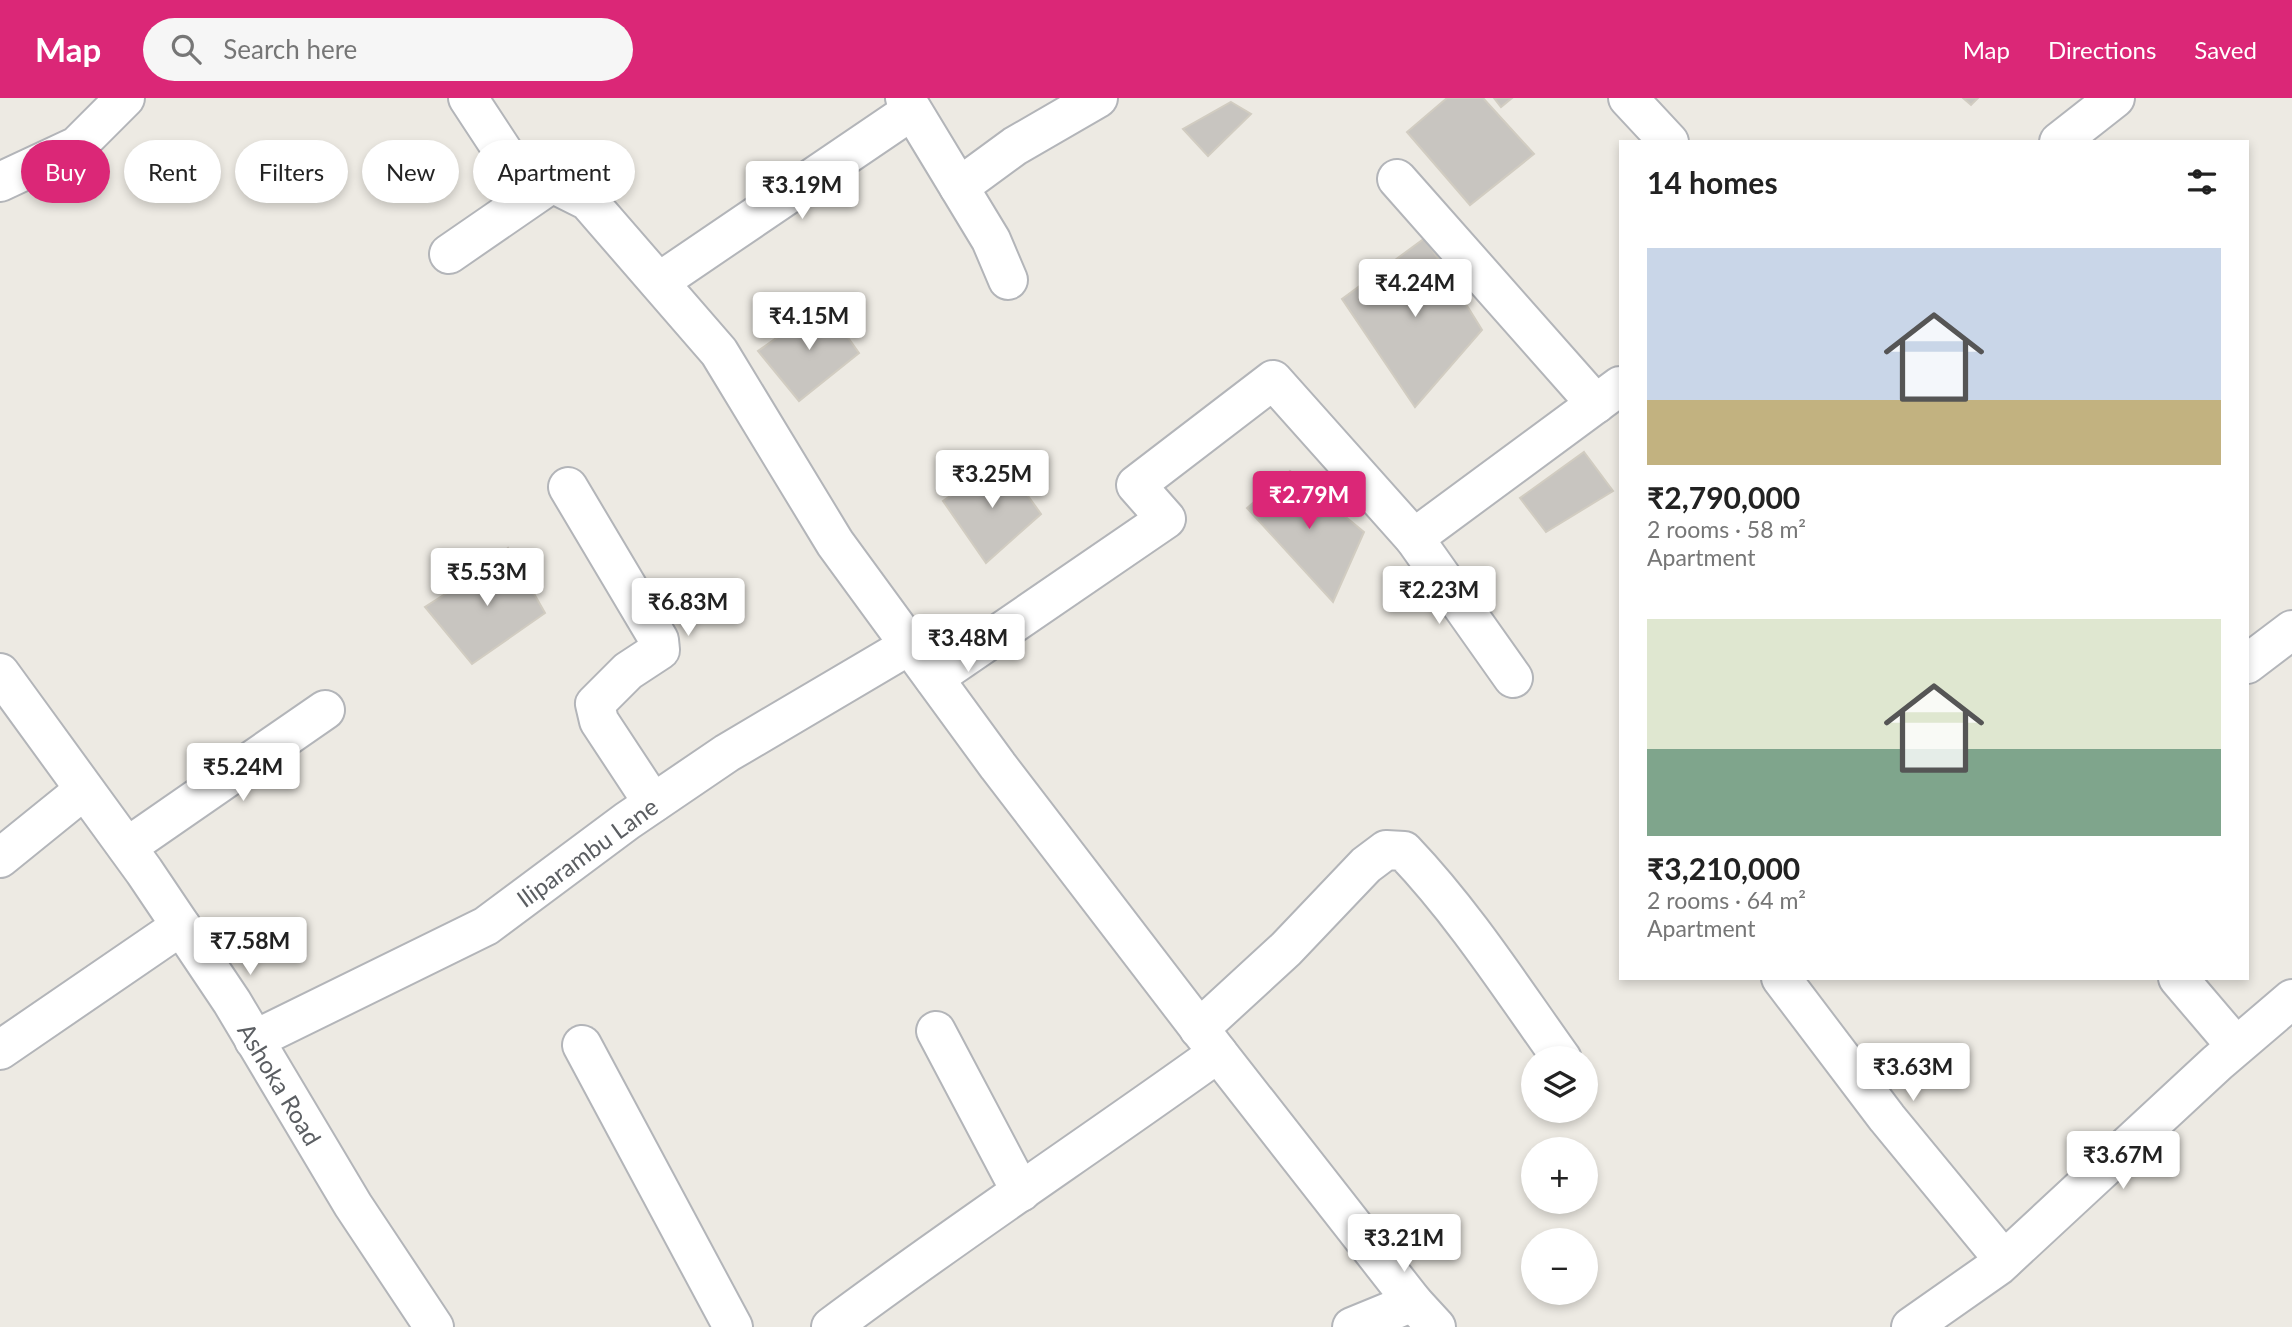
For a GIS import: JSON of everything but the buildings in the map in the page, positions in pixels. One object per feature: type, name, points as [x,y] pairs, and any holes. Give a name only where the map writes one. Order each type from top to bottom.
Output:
[{"type":"street","points":[[0,182],[77,146],[125,98]]},
{"type":"street","points":[[468,98],[496,140]]},
{"type":"street","points":[[959,187],[1015,146],[1098,98]]},
{"type":"street","points":[[1628,98],[1667,140]]},
{"type":"street","points":[[2062,140],[2115,98]]},
{"type":"street","points":[[659,282],[908,104],[991,240],[1008,280]]},
{"type":"street","points":[[1397,179],[1608,395],[1414,538]]},
{"type":"street","points":[[449,254],[523,203]]},
{"type":"street","points":[[590,203],[719,352],[835,543],[933,678],[1209,1041],[1425,1315],[1352,1327]]},
{"type":"street","points":[[933,678],[1166,519],[1136,485],[1273,380],[1414,538],[1513,678]]},
{"type":"street","points":[[568,486],[659,640],[660,650],[628,671],[595,704],[599,721],[653,803]]},
{"type":"street","points":[[2249,663],[2292,631]]},
{"type":"street","name":"Iliparambu Lane","points":[[254,1040],[486,926],[653,803],[727,753],[910,645]]},
{"type":"street","name":"Ashoka Road","points":[[0,673],[181,926],[254,1040],[353,1205],[434,1327]]},
{"type":"street","points":[[127,847],[325,710]]},
{"type":"street","points":[[0,859],[85,790]]},
{"type":"street","points":[[831,1327],[916,1264],[1021,1192],[1209,1041],[1286,949],[1366,865],[1386,850],[1404,851],[1428,876],[1553,1046]]},
{"type":"street","points":[[0,1050],[181,926]]},
{"type":"street","points":[[1782,980],[1887,1118],[2004,1260]]},
{"type":"street","points":[[2180,980],[2236,1046]]},
{"type":"street","points":[[1911,1327],[2004,1260],[2236,1046],[2292,999]]},
{"type":"street","points":[[936,1031],[1021,1192]]},
{"type":"street","points":[[582,1045],[733,1327]]}]
